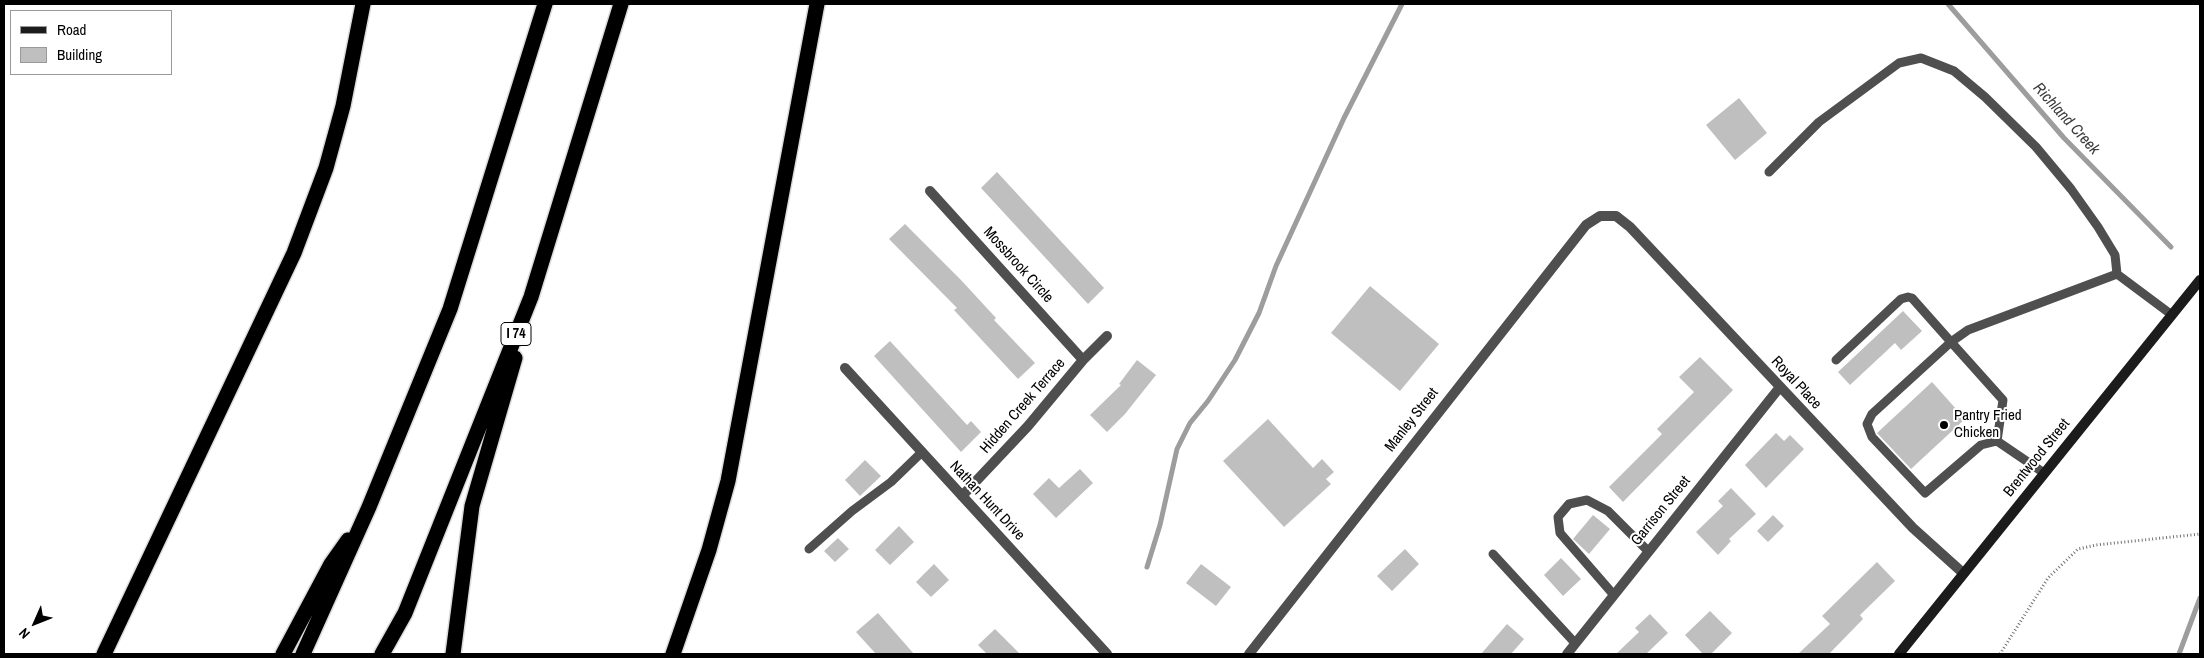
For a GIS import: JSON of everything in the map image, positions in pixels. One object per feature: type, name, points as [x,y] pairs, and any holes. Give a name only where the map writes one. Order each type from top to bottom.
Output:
[{"type":"highway","points":[[104,654],[294,253],[326,168],[343,106],[363,4]]},
{"type":"highway","points":[[303,654],[369,507],[450,309],[545,4]]},
{"type":"highway","name":"I 74","points":[[382,654],[405,613],[531,297],[621,4]]},
{"type":"highway","points":[[673,654],[709,550],[728,481],[817,4]]},
{"type":"highway","points":[[453,654],[472,506],[508,387],[531,297]]},
{"type":"highway","points":[[283,654],[331,564],[369,507]]},
{"type":"main road","name":"Brentwood Street","points":[[1899,654],[2200,280]]},
{"type":"street","name":"Mossbrook Circle","points":[[930,191],[1083,360]]},
{"type":"street","name":"Manley Street","points":[[1249,654],[1586,225],[1600,216],[1607,216]]},
{"type":"street","name":"Royal Place","points":[[1607,216],[1616,216],[1630,227],[1913,528],[1963,573]]},
{"type":"street","name":"Hidden Creek Terrace","points":[[962,496],[1028,426],[1083,360],[1106,336]]},
{"type":"street","name":"Nathan Hunt Drive","points":[[845,368],[1107,654]]},
{"type":"street","name":"Garrison Street","points":[[1567,654],[1780,387]]},
{"type":"lane","points":[[1769,172],[1819,122],[1899,63],[1921,58],[1954,71],[1985,97],[2036,147],[2071,189],[2102,234],[2115,255],[2117,274],[2172,315]]},
{"type":"lane","points":[[2044,474],[1997,441],[1981,445],[1925,494],[1869,432],[1867,424],[1872,414],[1951,342],[1968,330],[2117,274]]},
{"type":"lane","points":[[1836,360],[1901,299],[1912,298],[2003,400],[1997,441]]},
{"type":"lane","points":[[809,549],[852,511],[891,482],[922,452]]},
{"type":"lane","points":[[1614,594],[1560,533],[1558,517],[1570,504],[1587,500],[1608,511],[1648,551]]},
{"type":"lane","points":[[1493,554],[1554,623],[1575,643]]},
{"type":"path","points":[[2000,654],[2048,578],[2078,549],[2096,545],[2200,534]]},
{"type":"building","points":[[1739,98],[1767,133],[1735,160],[1706,125]]},
{"type":"building","points":[[997,172],[1104,288],[1088,304],[981,188]]},
{"type":"building","points":[[905,224],[961,280],[996,318],[994,320],[1035,363],[1018,379],[954,310],[957,308],[889,239]]},
{"type":"building","points":[[1370,286],[1439,344],[1400,391],[1331,333]]},
{"type":"building","points":[[1903,311],[1922,331],[1901,350],[1895,343],[1850,385],[1838,372]]},
{"type":"building","points":[[890,341],[967,425],[971,421],[981,432],[961,452],[874,356]]},
{"type":"building","points":[[1700,357],[1733,390],[1623,502],[1609,487],[1662,434],[1657,429],[1694,392],[1679,377]]},
{"type":"building","points":[[1137,360],[1156,375],[1125,414],[1107,432],[1090,415],[1121,385],[1119,384]]},
{"type":"building","points":[[1932,382],[1965,419],[1911,469],[1877,433]]},
{"type":"building","points":[[1268,419],[1313,468],[1322,459],[1334,472],[1326,479],[1331,484],[1284,527],[1223,461]]},
{"type":"building","points":[[1776,433],[1784,441],[1790,435],[1804,449],[1766,488],[1745,465]]},
{"type":"building","points":[[865,460],[881,476],[860,496],[845,480]]},
{"type":"building","points":[[1080,469],[1093,483],[1056,518],[1033,494],[1049,478],[1059,488]]},
{"type":"building","points":[[1731,488],[1756,514],[1729,539],[1731,541],[1718,555],[1696,532],[1723,506],[1718,501]]},
{"type":"building","points":[[1593,515],[1610,529],[1589,554],[1573,539]]},
{"type":"building","points":[[1773,515],[1784,526],[1768,542],[1757,531]]},
{"type":"building","points":[[899,526],[914,542],[890,565],[875,550]]},
{"type":"building","points":[[838,538],[849,549],[835,562],[824,551]]},
{"type":"building","points":[[1405,549],[1419,564],[1392,591],[1377,576]]},
{"type":"building","points":[[1561,558],[1581,579],[1563,596],[1544,575]]},
{"type":"building","points":[[1877,562],[1895,581],[1860,615],[1863,619],[1829,654],[1798,654],[1830,624],[1822,616]]},
{"type":"building","points":[[934,564],[949,580],[931,597],[916,582]]},
{"type":"building","points":[[1201,564],[1231,587],[1216,606],[1186,583]]},
{"type":"building","points":[[1710,611],[1732,633],[1711,654],[1703,654],[1685,635]]},
{"type":"building","points":[[878,613],[914,654],[876,654],[856,632]]},
{"type":"building","points":[[1650,614],[1668,633],[1646,654],[1616,654],[1639,632],[1635,628]]},
{"type":"building","points":[[1507,624],[1524,639],[1511,654],[1481,654]]},
{"type":"building","points":[[995,629],[1020,654],[987,654],[978,645]]},
{"type":"waterway","points":[[1147,567],[1160,525],[1177,449],[1190,423],[1208,401],[1235,360],[1259,313],[1276,266],[1344,118],[1402,4]]},
{"type":"waterway","name":"Richland Creek","points":[[1948,4],[2064,138],[2171,247]]},
{"type":"waterway","points":[[2179,654],[2200,598]]},
{"type":"place","name":"Pantry Fried Chicken","points":[[1944,425]]}]
